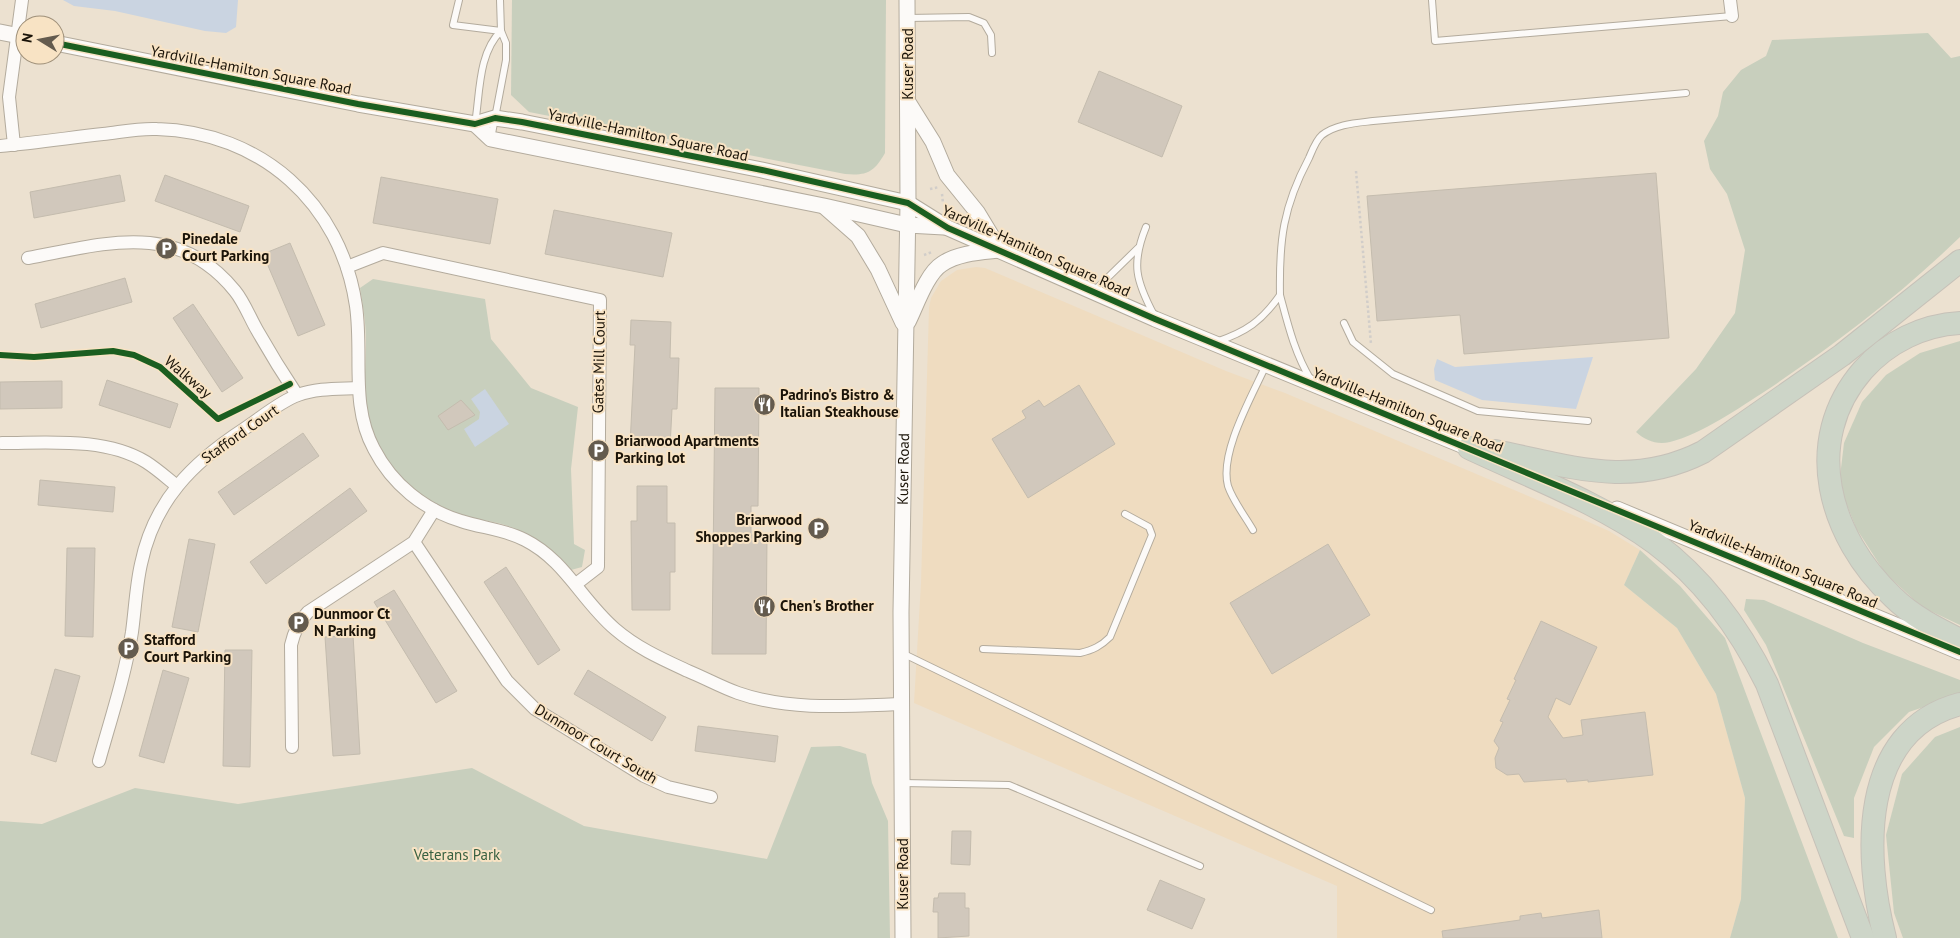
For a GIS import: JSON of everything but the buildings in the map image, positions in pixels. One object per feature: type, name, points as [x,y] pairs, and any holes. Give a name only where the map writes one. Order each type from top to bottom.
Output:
[{"type":"highway","points":[[1465,446],[1612,473],[1637,473],[1663,468],[1686,460],[1702,452],[1842,355],[1960,261]]},
{"type":"highway","points":[[1960,323],[1928,328],[1905,337],[1869,363],[1854,380],[1835,417],[1829,441],[1827,466],[1835,507],[1844,531],[1856,553],[1873,577],[1913,614],[1960,640]]},
{"type":"highway","points":[[1465,446],[1625,523],[1662,549],[1709,592],[1751,651],[1767,684],[1863,938]]},
{"type":"highway","points":[[1885,938],[1873,875],[1872,843],[1875,806],[1880,782],[1891,756],[1914,728],[1932,715],[1960,704]]},
{"type":"street","points":[[22,0],[22,15]]},
{"type":"street","name":"Kuser Road","points":[[903,938],[901,652],[908,203],[907,0]]},
{"type":"street","points":[[1730,0],[1732,16]]},
{"type":"street","points":[[0,32],[15,35]]},
{"type":"street","name":"Yardville-Hamilton Square Road","points":[[65,45],[358,104],[475,124],[495,118],[620,141],[908,203],[948,228],[1155,319],[1960,652]]},
{"type":"street","points":[[14,145],[9,97],[15,65]]},
{"type":"street","points":[[906,328],[925,286],[941,264],[971,253],[1000,250],[977,212],[947,175],[933,142],[908,102]]},
{"type":"street","points":[[475,124],[491,139]]},
{"type":"street","points":[[0,146],[154,128],[191,132],[236,145],[260,157],[304,193],[321,214],[333,235],[347,267],[356,305],[360,342],[358,388],[365,427],[385,467],[400,484],[434,510],[461,521],[505,531],[525,540],[559,565],[612,627],[631,642],[654,656],[740,693],[791,703],[901,704]]},
{"type":"street","name":"Yardville-Hamilton Square Road","points":[[491,139],[824,206],[907,225],[948,228]]},
{"type":"street","points":[[824,206],[858,236],[878,269],[906,328]]},
{"type":"street","points":[[28,258],[117,241],[140,241],[164,245],[185,252],[220,275],[236,292],[277,366],[297,395]]},
{"type":"street","name":"Gates Mill Court","points":[[347,267],[383,253],[600,300],[598,567],[576,584]]},
{"type":"street","name":"Stafford Court","points":[[99,761],[132,632],[141,564],[154,525],[177,486],[211,451],[297,395],[316,390],[358,388]]},
{"type":"street","points":[[2,443],[56,443],[108,448],[128,453],[146,462],[177,486]]},
{"type":"street","points":[[292,747],[291,645],[293,632],[300,620],[308,612],[414,542],[434,510]]},
{"type":"street","name":"Dunmoor Court South","points":[[414,542],[507,680],[519,695],[535,709],[644,776],[668,786],[711,796]]},
{"type":"lane","points":[[459,0],[453,25],[501,31]]},
{"type":"lane","points":[[491,139],[506,60],[506,43],[501,31],[500,0]]},
{"type":"lane","points":[[1432,0],[1435,41],[1732,16]]},
{"type":"lane","points":[[908,18],[969,17],[984,23],[991,35],[992,54]]},
{"type":"lane","points":[[475,124],[486,52],[491,40],[501,31]]},
{"type":"lane","points":[[1315,385],[1301,363],[1280,295],[1279,249],[1283,224],[1292,194],[1320,136],[1334,128],[1373,121],[1686,92]]},
{"type":"lane","points":[[1146,227],[1138,248],[1136,273],[1141,291],[1155,319]]},
{"type":"lane","points":[[1094,291],[1138,248]]},
{"type":"lane","points":[[1213,343],[1239,335],[1269,311],[1280,295]]},
{"type":"lane","points":[[1344,323],[1353,342],[1392,374],[1478,411],[1588,421]]},
{"type":"lane","points":[[1253,530],[1229,487],[1227,461],[1234,438],[1266,365]]},
{"type":"lane","points":[[983,649],[1080,653],[1092,650],[1110,637],[1152,535],[1149,527],[1125,514]]},
{"type":"lane","points":[[901,652],[1432,910]]},
{"type":"lane","points":[[902,783],[1009,785],[1200,866]]},
{"type":"path","points":[[1356,171],[1371,343],[1366,353]]},
{"type":"path","points":[[930,188],[940,187]]},
{"type":"shaded area","points":[[63,0],[238,0],[236,27],[226,33],[205,31],[115,11],[74,6]]},
{"type":"shaded area","points":[[976,267],[985,268],[1226,371],[1285,393],[1566,512],[1609,531],[1640,550],[1624,585],[1677,628],[1716,694],[1745,798],[1741,899],[1730,938],[1337,938],[1337,886],[914,703],[921,583],[929,308],[931,298],[941,281],[957,270]]},
{"type":"shaded area","points":[[1593,357],[1576,409],[1482,400],[1435,380],[1434,369],[1437,359],[1455,367]]},
{"type":"shaded area","points":[[485,389],[509,424],[475,447],[464,429],[479,419],[480,412],[471,399]]},
{"type":"green space","points":[[512,0],[886,0],[885,153],[873,169],[859,174],[845,174],[529,112],[511,95]]},
{"type":"green space","points":[[1928,33],[1951,58],[1960,56],[1960,237],[1867,318],[1793,372],[1732,412],[1695,433],[1670,442],[1656,443],[1640,435],[1636,432],[1696,369],[1735,313],[1745,250],[1727,194],[1710,169],[1704,141],[1718,116],[1723,92],[1741,70],[1766,56],[1772,40]]},
{"type":"green space","points":[[373,279],[485,299],[491,339],[531,388],[578,407],[571,469],[574,544],[585,550],[582,567],[571,570],[544,546],[513,528],[494,522],[461,516],[431,503],[403,482],[391,469],[381,455],[374,440],[367,414],[365,382],[366,334],[360,288]]},
{"type":"green space","points":[[1960,341],[1960,625],[1922,607],[1885,573],[1856,528],[1839,485],[1844,443],[1862,402],[1886,375],[1920,353]]},
{"type":"green space","points":[[1640,550],[1680,586],[1725,638],[1838,938],[1730,938],[1741,899],[1745,798],[1716,694],[1677,628],[1624,585]]},
{"type":"green space","points":[[1746,599],[1764,600],[1863,643],[1960,680],[1960,693],[1909,712],[1874,747],[1854,798],[1854,838],[1844,836],[1766,645],[1744,610]]},
{"type":"green space","points":[[1960,727],[1960,938],[1903,938],[1894,913],[1886,835],[1902,774],[1935,737]]},
{"type":"green space","name":"Veterans Park","points":[[840,746],[866,754],[872,783],[888,821],[890,938],[0,938],[0,821],[42,824],[135,788],[238,804],[472,768],[584,826],[767,859],[811,747]]},
{"type":"cycle path","points":[[65,45],[358,104],[475,124],[495,118],[522,122],[762,170],[908,203],[948,228],[1155,319],[1960,652]]},
{"type":"cycle path","name":"Walkway","points":[[0,355],[34,357],[113,351],[134,355],[160,367],[218,419],[290,384]]},
{"type":"place","name":"Pinedale Court Parking","points":[[166,248]]},
{"type":"place","name":"Padrino's Bistro & Italian Steakhouse","points":[[764,404]]},
{"type":"place","name":"Briarwood Apartments Parking lot","points":[[599,450]]},
{"type":"place","name":"Briarwood Shoppes Parking","points":[[818,529]]},
{"type":"place","name":"Chen's Brother","points":[[764,606]]},
{"type":"place","name":"Dunmoor Ct N Parking","points":[[298,623]]},
{"type":"place","name":"Stafford Court Parking","points":[[128,649]]}]
